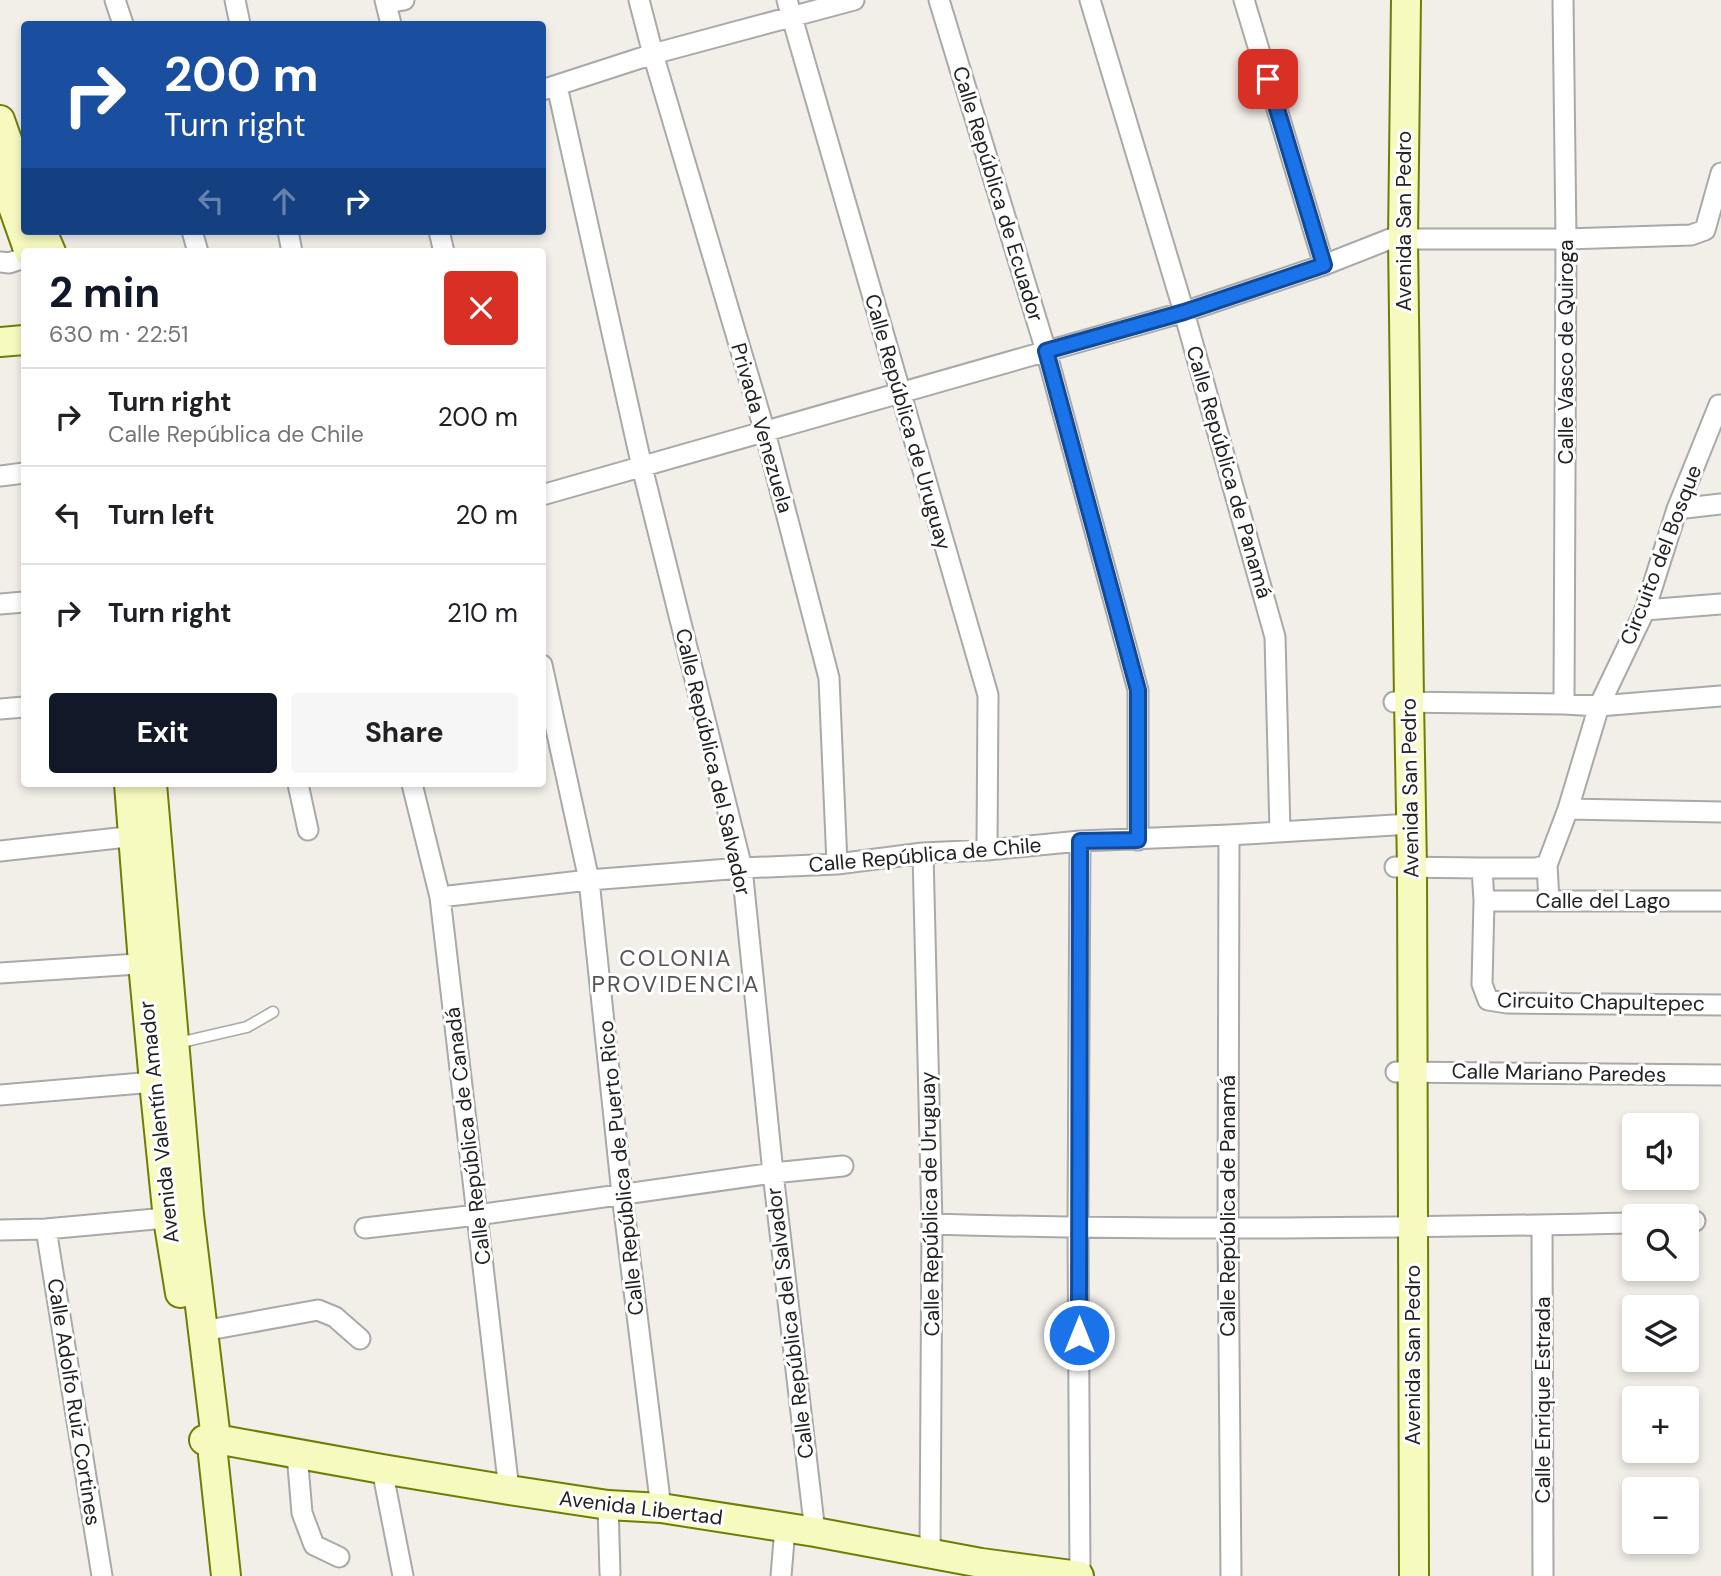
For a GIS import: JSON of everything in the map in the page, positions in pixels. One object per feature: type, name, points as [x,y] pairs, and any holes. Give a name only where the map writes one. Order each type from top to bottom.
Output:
[{"type":"main road","name":"Avenida San Pedro","points":[[1392,0],[1404,867],[1406,1228],[1415,1576]]},
{"type":"main road","name":"Avenida San Pedro","points":[[1396,239],[1406,0]]},
{"type":"main road","points":[[0,120],[21,180]]},
{"type":"main road","points":[[0,170],[21,229]]},
{"type":"main road","points":[[0,342],[21,340]]},
{"type":"main road","name":"Avenida Valentín Amador","points":[[130,787],[145,835]]},
{"type":"main road","name":"Avenida Valentín Amador","points":[[152,787],[145,835],[178,1217],[211,1445],[226,1576]]},
{"type":"main road","name":"Avenida Valentín Amador","points":[[155,963],[174,1044],[166,1081]]},
{"type":"main road","name":"Avenida Valentín Amador","points":[[178,1217],[203,1331],[211,1445]]},
{"type":"main road","name":"Avenida San Pedro","points":[[1402,1576],[1406,1228]]},
{"type":"main road","name":"Avenida Libertad","points":[[211,1445],[297,1454],[608,1505],[662,1508],[815,1532],[930,1554],[981,1570],[1079,1576]]},
{"type":"street","points":[[115,0],[122,21]]},
{"type":"street","points":[[235,0],[239,21]]},
{"type":"street","name":"Privada Venezuela","points":[[639,0],[765,432],[829,678],[837,864]]},
{"type":"street","points":[[550,88],[789,8],[854,0]]},
{"type":"street","name":"Calle República de Ecuador","points":[[939,0],[1046,351],[1138,690],[1138,840]]},
{"type":"street","name":"Calle República de Panamá","points":[[1090,0],[1184,312],[1275,637],[1280,832]]},
{"type":"street","points":[[1244,0],[1324,265]]},
{"type":"street","name":"Calle Vasco de Quiroga","points":[[1563,0],[1566,239],[1564,704]]},
{"type":"street","points":[[391,21],[392,1]]},
{"type":"street","name":"Calle República de Uruguay","points":[[789,8],[988,695],[987,850]]},
{"type":"street","name":"Calle República del Salvador","points":[[550,88],[742,868],[773,1172],[815,1532]]},
{"type":"street","points":[[546,494],[1184,312],[1396,239],[1566,239],[1691,235],[1705,230],[1721,173]]},
{"type":"street","points":[[0,262],[9,263],[21,259]]},
{"type":"street","name":"Circuito del Bosque","points":[[1549,901],[1547,865],[1568,809],[1599,706],[1645,610],[1677,509],[1721,405]]},
{"type":"street","points":[[0,476],[21,473]]},
{"type":"street","points":[[1677,509],[1721,504]]},
{"type":"street","points":[[0,604],[21,602]]},
{"type":"street","points":[[1645,610],[1721,604]]},
{"type":"street","name":"Calle República de Puerto Rico","points":[[546,683],[589,880],[622,1194],[662,1508]]},
{"type":"street","points":[[1401,701],[1599,706],[1721,696]]},
{"type":"street","points":[[0,709],[21,707]]},
{"type":"street","points":[[299,787],[308,830]]},
{"type":"street","name":"Calle República de Canadá","points":[[413,787],[440,897],[509,1490]]},
{"type":"street","points":[[1568,809],[1721,812]]},
{"type":"street","name":"Calle República de Chile","points":[[440,897],[589,880],[742,868],[837,864],[923,853],[1080,841],[1403,825]]},
{"type":"street","points":[[0,851],[145,835]]},
{"type":"street","name":"Calle República de Panamá","points":[[1229,835],[1231,1576]]},
{"type":"street","points":[[1079,1576],[1080,841]]},
{"type":"street","name":"Calle República de Uruguay","points":[[923,853],[932,1224],[930,1554]]},
{"type":"street","points":[[1404,867],[1482,869],[1536,868],[1547,865]]},
{"type":"street","name":"Circuito Chapultepec","points":[[1482,869],[1482,984],[1488,1000],[1507,1003],[1721,1005]]},
{"type":"street","name":"Calle del Lago","points":[[1484,901],[1721,901]]},
{"type":"street","points":[[0,974],[155,963]]},
{"type":"street","name":"Calle Mariano Paredes","points":[[1404,1072],[1721,1075]]},
{"type":"street","points":[[0,1095],[166,1081]]},
{"type":"street","points":[[365,1228],[477,1215],[773,1172],[842,1166]]},
{"type":"street","points":[[0,1230],[178,1217]]},
{"type":"street","points":[[932,1224],[1228,1229],[1622,1223]]},
{"type":"street","name":"Calle Enrique Estrada","points":[[1542,1225],[1544,1576]]},
{"type":"street","name":"Calle Adolfo Ruiz Cortines","points":[[47,1228],[102,1576]]},
{"type":"street","points":[[203,1331],[318,1310],[335,1317],[360,1339]]},
{"type":"street","points":[[297,1454],[302,1513],[314,1545],[339,1557]]},
{"type":"street","points":[[382,1469],[402,1576]]},
{"type":"street","points":[[607,1575],[608,1505]]},
{"type":"street","points":[[781,1576],[785,1528]]},
{"type":"lane","points":[[174,1044],[247,1027],[273,1013]]},
{"type":"district","name":"COLONIA PROVIDENCIA","points":[[676,971]]},
{"type":"route","points":[[1079,1335],[1080,841],[1138,840],[1138,690],[1046,351],[1184,312],[1324,265],[1268,79]]}]
